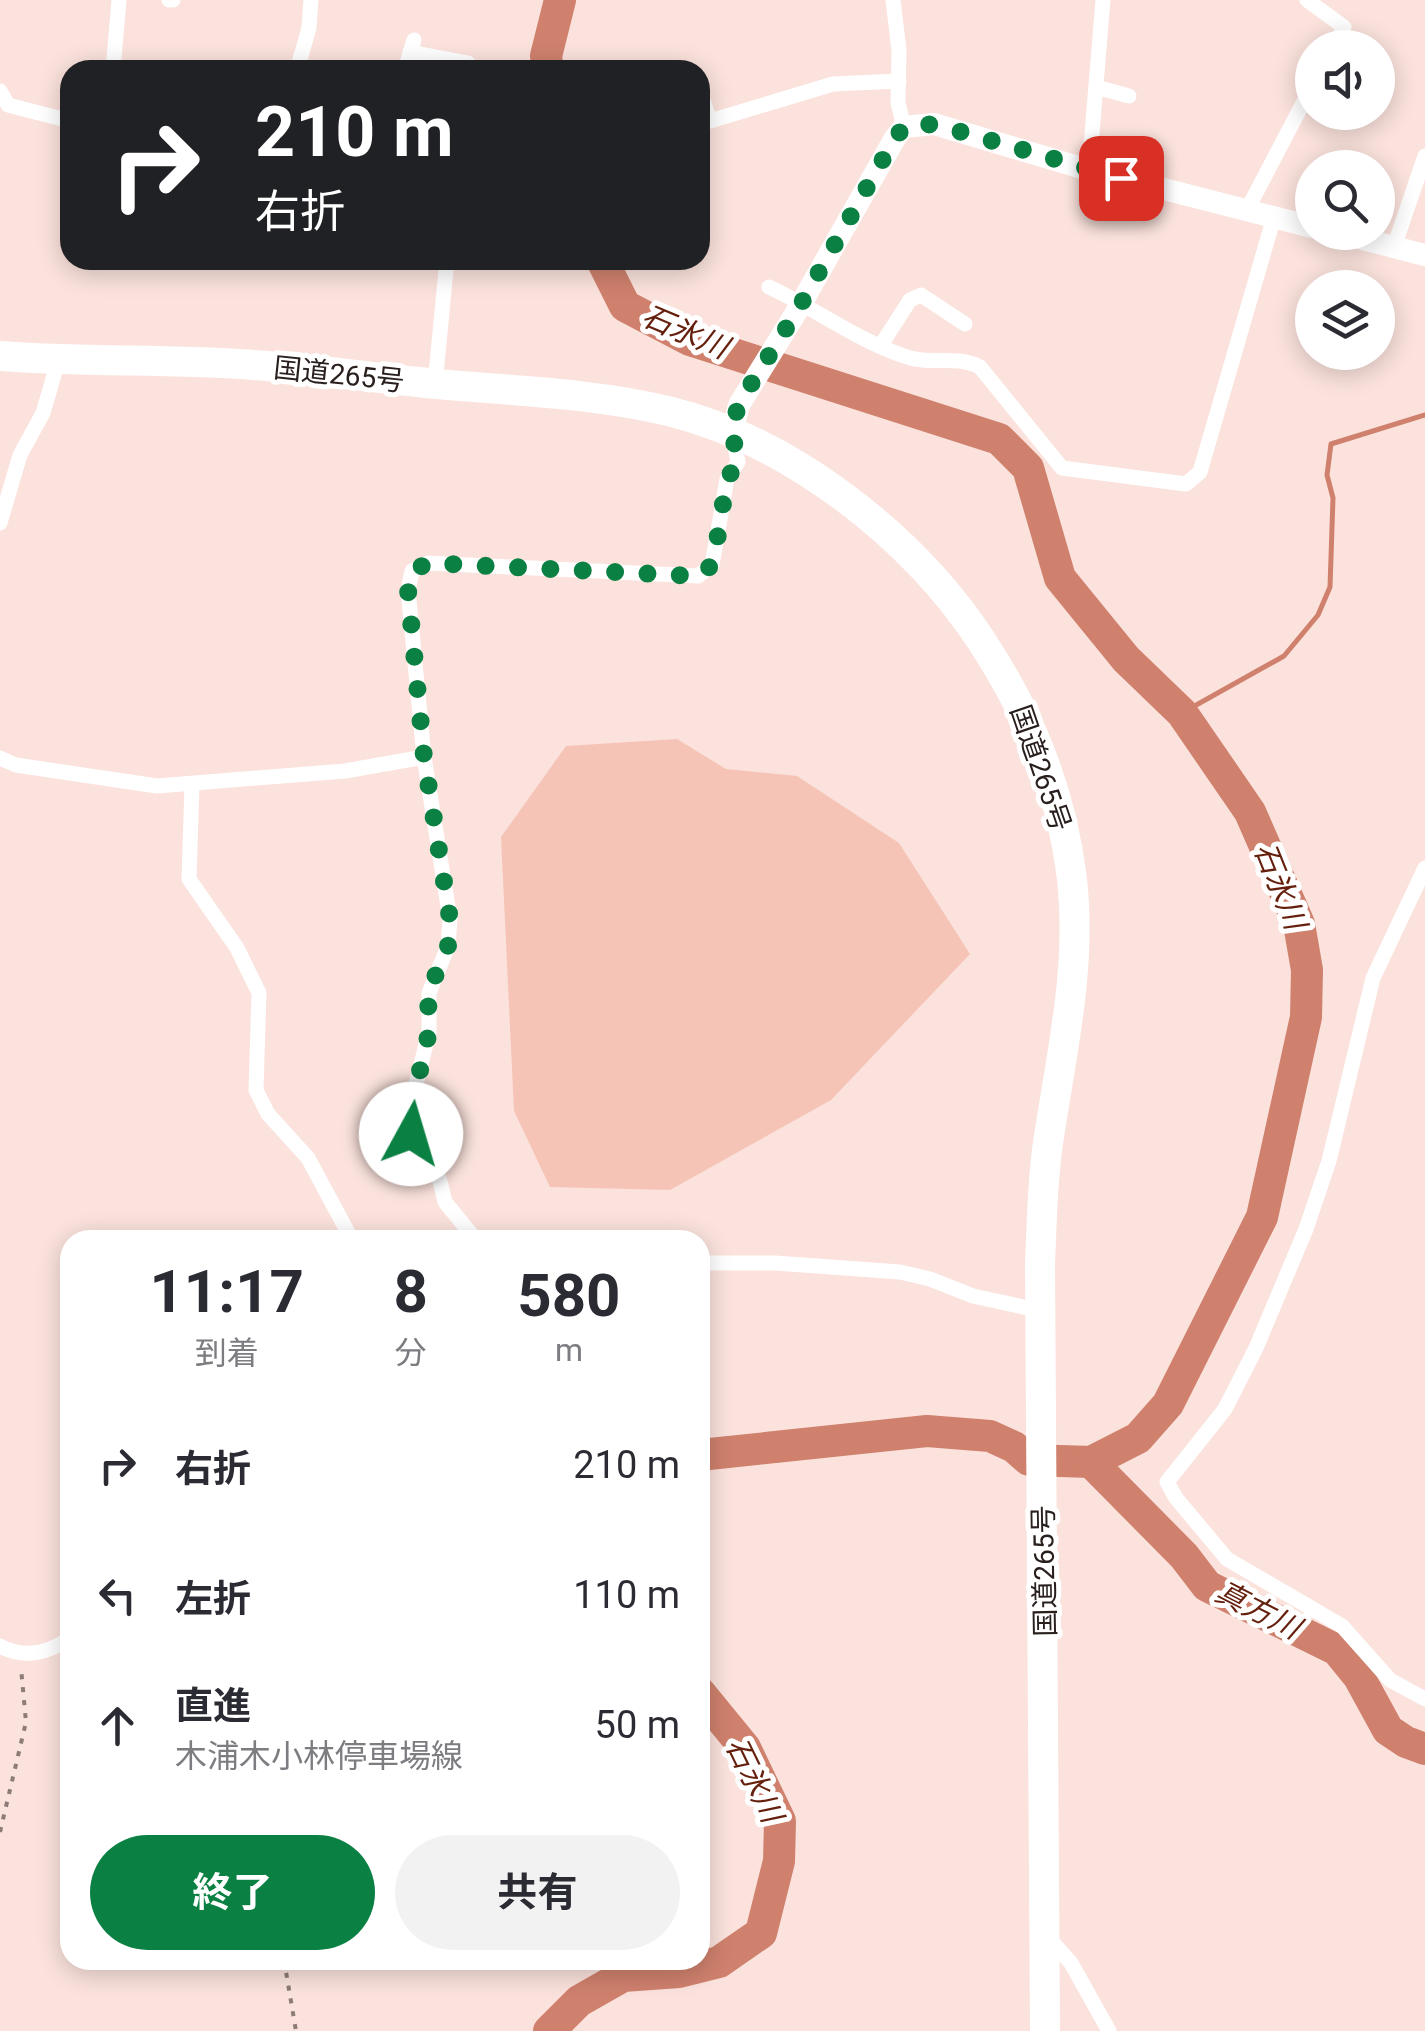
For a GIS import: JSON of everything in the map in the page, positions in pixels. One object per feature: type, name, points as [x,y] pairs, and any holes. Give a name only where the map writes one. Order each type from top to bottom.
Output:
[{"type":"highway","name":"国道265号","points":[[0,356],[266,366],[618,402],[735,418],[917,558],[964,614],[1014,690],[1042,752],[1060,811],[1072,878],[1075,928],[1074,982],[1044,1178],[1041,1382],[1046,2031]]},
{"type":"main road","points":[[735,418],[904,127],[934,124],[1090,170],[1295,223]]},
{"type":"main road","points":[[1395,247],[1425,256]]},
{"type":"street","points":[[114,60],[119,0]]},
{"type":"street","points":[[300,60],[309,28],[311,0]]},
{"type":"street","points":[[893,0],[898,103],[904,127]]},
{"type":"street","points":[[1090,170],[1102,0]]},
{"type":"street","points":[[1307,0],[1344,27],[1342,30]]},
{"type":"street","points":[[408,60],[412,46],[458,60]]},
{"type":"street","points":[[710,121],[832,84],[898,81]]},
{"type":"street","points":[[1096,86],[1129,96]]},
{"type":"street","points":[[0,90],[8,105],[60,118]]},
{"type":"street","points":[[1247,210],[1295,118]]},
{"type":"street","points":[[1395,244],[1425,156]]},
{"type":"street","points":[[770,287],[800,307],[923,363],[964,359],[980,367],[1062,468],[1186,484],[1200,472],[1274,217]]},
{"type":"street","points":[[435,384],[446,270]]},
{"type":"street","points":[[880,345],[910,300],[921,296],[964,324]]},
{"type":"street","points":[[0,522],[20,455],[43,413],[60,358]]},
{"type":"street","points":[[468,1230],[446,1202],[435,1162],[411,1134],[412,1105],[429,1032],[428,993],[448,946],[450,919],[424,757],[408,590],[412,571],[428,563],[698,576],[712,565],[727,479],[738,462],[735,418]]},
{"type":"street","points":[[0,758],[16,765],[157,786],[345,771],[424,757]]},
{"type":"street","points":[[192,785],[189,879],[237,948],[260,993],[256,1090],[268,1114],[308,1158],[347,1230]]},
{"type":"street","points":[[1425,868],[1372,978],[1329,1162],[1285,1280],[1225,1408],[1168,1482],[1226,1559],[1342,1626],[1390,1680],[1425,1698]]},
{"type":"street","points":[[710,1262],[900,1272],[973,1296],[1042,1311]]},
{"type":"street","points":[[0,1646],[35,1654],[60,1643]]},
{"type":"street","points":[[1045,1934],[1071,1963],[1110,2031]]},
{"type":"path","points":[[0,1832],[26,1722],[20,1653]]},
{"type":"path","points":[[286,1970],[296,2031]]},
{"type":"shaded area","points":[[677,739],[726,769],[797,776],[899,843],[970,954],[831,1100],[670,1190],[550,1187],[514,1111],[501,837],[566,746]]},
{"type":"waterway","name":"石氷川","points":[[547,60],[560,0]]},
{"type":"waterway","name":"石氷川","points":[[607,270],[625,306],[690,340],[999,439],[1028,468],[1060,578],[1126,659],[1182,713],[1250,812],[1299,924],[1307,970],[1306,1017],[1262,1217],[1168,1404],[1138,1438],[1091,1462],[1029,1460],[1014,1447],[990,1436],[927,1431],[710,1454]]},
{"type":"waterway","points":[[1182,713],[1284,656],[1318,615],[1330,587],[1333,498],[1327,475],[1331,444],[1425,415]]},
{"type":"waterway","name":"真方川","points":[[1091,1462],[1184,1556],[1207,1586],[1337,1650],[1359,1677],[1388,1730],[1425,1749]]},
{"type":"waterway","name":"石氷川","points":[[710,1705],[745,1748],[780,1821],[779,1861],[761,1933],[710,1964]]},
{"type":"waterway","name":"石氷川","points":[[549,2031],[579,2001],[623,1976],[687,1970]]},
{"type":"route","points":[[411,1134],[412,1105],[429,1032],[428,993],[448,946],[450,919],[424,757],[408,590],[412,571],[428,563],[698,576],[706,572],[715,553],[727,479],[738,462],[732,432],[738,405],[904,127],[934,124],[1121,178]]}]
